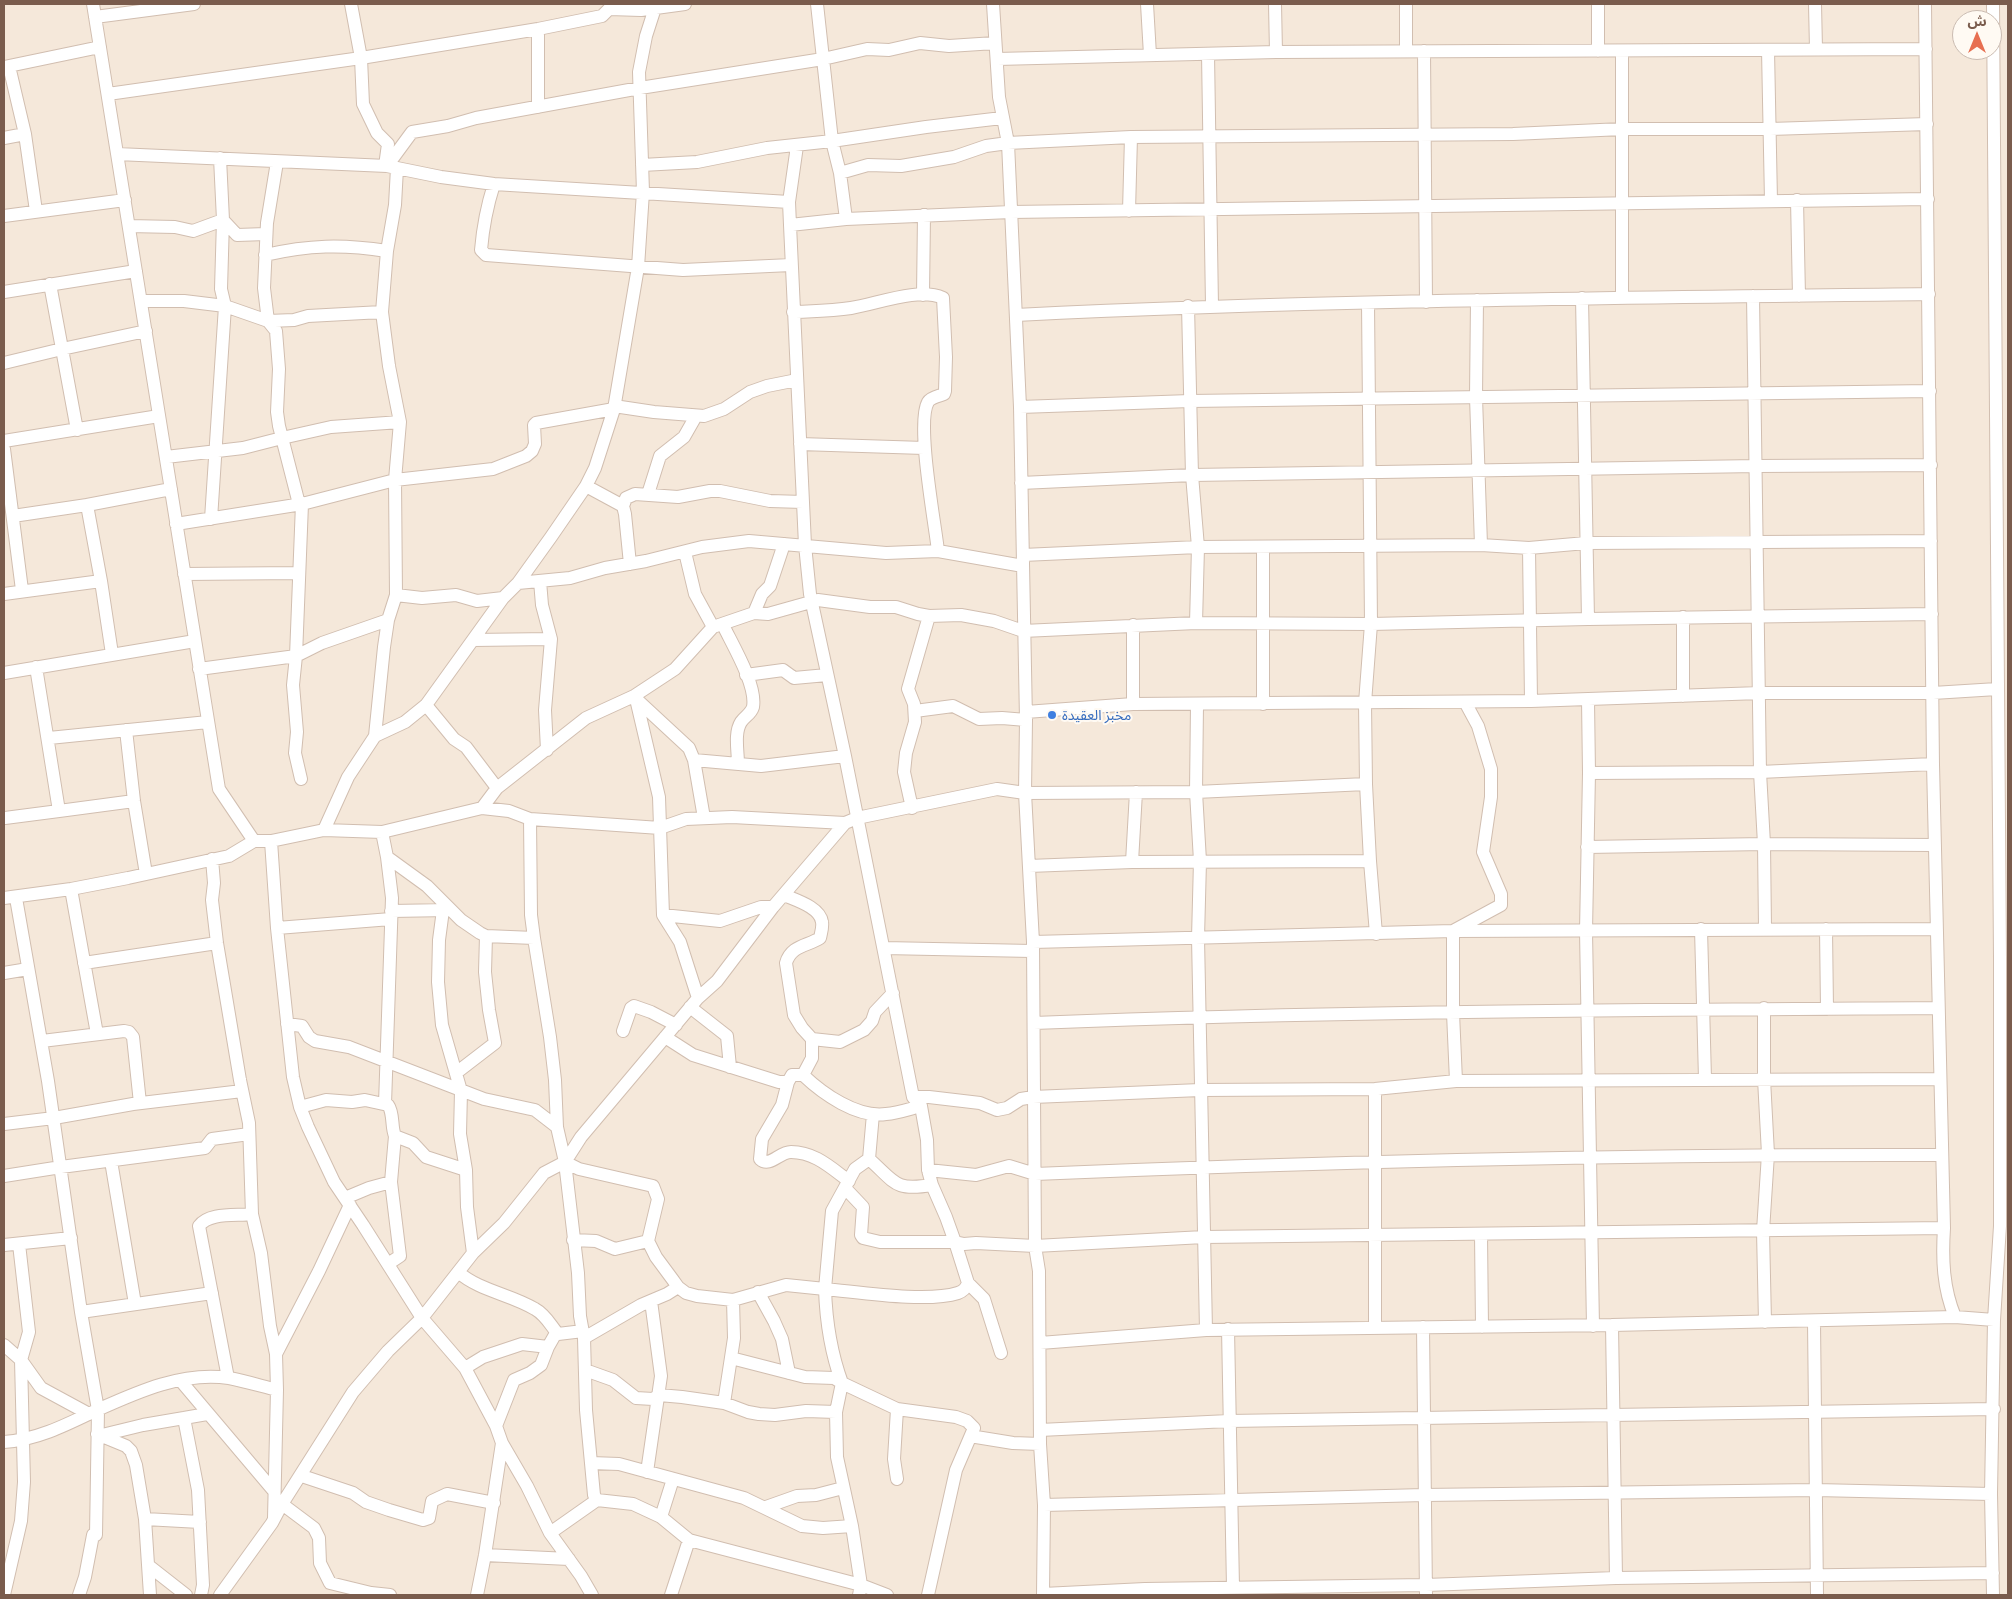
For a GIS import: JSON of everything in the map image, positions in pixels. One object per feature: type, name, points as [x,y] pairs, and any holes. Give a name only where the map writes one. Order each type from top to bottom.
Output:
[{"type":"street","points":[[93,4],[219,789],[254,841]]},
{"type":"street","points":[[95,18],[194,4]]},
{"type":"street","points":[[324,830],[348,778],[375,736],[388,620],[396,595],[395,480],[400,422],[389,366],[382,312],[387,250],[395,205],[388,144],[377,133],[363,104],[361,58],[352,4]]},
{"type":"street","points":[[108,94],[361,58],[538,29],[602,16],[609,9],[655,8],[685,4]]},
{"type":"street","points":[[817,4],[832,141],[840,173],[846,219]]},
{"type":"street","points":[[993,4],[1002,118],[1008,142],[1020,407],[1026,716],[1025,793],[1032,947],[1035,1246],[1039,1271],[1040,1444],[1044,1505],[1043,1594],[1145,1592],[1233,1587],[1300,1591],[1426,1590],[1616,1578],[1993,1573]]},
{"type":"street","points":[[1147,4],[1150,55]]},
{"type":"street","points":[[1275,4],[1276,52]]},
{"type":"street","points":[[1406,4],[1406,51]]},
{"type":"street","points":[[1598,4],[1598,51]]},
{"type":"street","points":[[1815,4],[1816,49]]},
{"type":"street","points":[[1926,4],[1933,764],[1944,1228],[1942,1256],[1948,1300],[1955,1317]]},
{"type":"street","points":[[1993,4],[1997,689],[2004,791],[2000,1226],[1994,1320],[1994,1409],[1991,1494],[1993,1595]]},
{"type":"street","points":[[375,736],[405,722],[426,705],[502,598],[518,582],[586,486],[601,452],[614,408],[638,267],[643,192],[639,72],[655,8]]},
{"type":"street","points":[[538,29],[538,108]]},
{"type":"street","points":[[390,167],[412,132],[448,126],[476,118],[640,88],[823,59],[867,49],[889,50],[920,43],[949,46],[995,43]]},
{"type":"street","points":[[36,211],[25,134],[6,66],[100,47]]},
{"type":"street","points":[[997,59],[1276,52],[1622,52],[1926,49]]},
{"type":"street","points":[[1768,50],[1771,201]]},
{"type":"street","points":[[1424,51],[1426,302]]},
{"type":"street","points":[[1622,52],[1622,298]]},
{"type":"street","points":[[1208,54],[1212,306]]},
{"type":"street","points":[[642,165],[697,162],[754,150],[797,146],[1002,118]]},
{"type":"street","points":[[840,173],[868,165],[901,166],[954,157],[986,146],[1008,142],[1130,137],[1513,134],[1622,129],[1770,129],[1927,124]]},
{"type":"street","points":[[4,138],[25,134]]},
{"type":"street","points":[[1129,211],[1130,137]]},
{"type":"street","points":[[797,146],[789,202],[805,545],[811,602],[845,756],[892,992],[927,1140],[928,1170],[932,1186],[946,1217],[968,1283],[984,1299],[1001,1353]]},
{"type":"street","points":[[117,154],[390,167],[440,178],[494,184],[789,202]]},
{"type":"street","points":[[211,519],[225,306],[221,289],[223,220],[220,158]]},
{"type":"street","points":[[277,162],[266,234],[264,288],[268,321],[276,330],[278,369],[277,412],[298,500],[302,504],[296,656],[292,686],[297,732],[295,753],[301,779]]},
{"type":"street","points":[[494,184],[483,224],[481,250],[486,255],[683,270],[791,265]]},
{"type":"street","points":[[790,225],[846,219],[1011,212],[1928,199]]},
{"type":"street","points":[[4,216],[125,200]]},
{"type":"street","points":[[1797,200],[1799,296]]},
{"type":"street","points":[[923,295],[924,215]]},
{"type":"street","points":[[129,226],[174,227],[193,231],[223,220]]},
{"type":"street","points":[[223,220],[237,235],[266,234]]},
{"type":"street","points":[[265,255],[294,249],[335,245],[387,250]]},
{"type":"street","points":[[4,292],[136,271]]},
{"type":"street","points":[[50,284],[77,430]]},
{"type":"street","points":[[1016,315],[1188,306],[1582,298],[1929,294]]},
{"type":"street","points":[[793,312],[838,310],[896,298],[923,295],[940,296],[944,300],[946,357],[944,394],[930,400],[926,407],[923,433],[938,551]]},
{"type":"street","points":[[1753,296],[1760,772],[1764,844],[1765,928]]},
{"type":"street","points":[[1582,298],[1582,395],[1586,469],[1588,619]]},
{"type":"street","points":[[141,300],[184,301],[225,306],[268,321],[294,320],[308,316],[382,312]]},
{"type":"street","points":[[1476,300],[1476,397],[1481,545]]},
{"type":"street","points":[[1368,303],[1371,624],[1365,703],[1366,784],[1376,934]]},
{"type":"street","points":[[1188,306],[1192,475],[1198,548],[1196,623]]},
{"type":"street","points":[[4,363],[146,331]]},
{"type":"street","points":[[176,524],[302,504],[395,480],[494,469],[526,456],[532,451],[535,444],[534,425],[536,423],[614,408],[696,416],[717,412],[739,398],[767,386],[796,380]]},
{"type":"street","points":[[1020,407],[1190,401],[1930,391]]},
{"type":"street","points":[[4,441],[159,416]]},
{"type":"street","points":[[648,494],[660,456],[684,437],[696,416]]},
{"type":"street","points":[[166,458],[251,447],[332,427],[400,422]]},
{"type":"street","points":[[800,444],[924,448]]},
{"type":"street","points":[[4,448],[22,590]]},
{"type":"street","points":[[1022,483],[1192,475],[1931,465]]},
{"type":"street","points":[[586,486],[623,506]]},
{"type":"street","points":[[13,516],[87,505],[171,489]]},
{"type":"street","points":[[630,564],[623,506],[626,498],[630,495],[648,494],[678,497],[701,492],[720,491],[770,501],[803,502]]},
{"type":"street","points":[[87,505],[112,654]]},
{"type":"street","points":[[518,582],[570,578],[605,568],[723,543],[749,541],[886,553],[938,551],[1023,561],[1198,548],[1481,545],[1528,548],[1586,543],[1931,540]]},
{"type":"street","points":[[754,613],[762,594],[770,586],[784,544]]},
{"type":"street","points":[[1262,548],[1263,704]]},
{"type":"street","points":[[1528,548],[1531,701]]},
{"type":"street","points":[[685,552],[695,594],[718,626],[746,675],[751,689],[753,709],[738,729],[738,764]]},
{"type":"street","points":[[184,574],[299,573]]},
{"type":"street","points":[[4,594],[22,590],[101,581]]},
{"type":"street","points":[[540,581],[542,605],[550,639],[544,710],[547,750]]},
{"type":"street","points":[[396,595],[422,598],[456,596],[477,601],[502,598]]},
{"type":"street","points":[[482,808],[497,788],[586,718],[635,698],[675,669],[718,626],[754,613],[768,614],[825,600],[870,607],[896,607],[929,616],[961,616],[994,621],[1023,631],[1196,623],[1371,624],[1932,614]]},
{"type":"street","points":[[912,808],[904,772],[904,762],[913,729],[915,710],[908,689],[929,616]]},
{"type":"street","points":[[1683,617],[1683,696]]},
{"type":"street","points":[[200,669],[296,656],[322,643],[388,620]]},
{"type":"street","points":[[1133,625],[1133,704]]},
{"type":"street","points":[[473,640],[550,639]]},
{"type":"street","points":[[4,673],[195,641]]},
{"type":"street","points":[[36,667],[49,738],[59,811]]},
{"type":"street","points":[[746,675],[782,670],[794,678],[826,675]]},
{"type":"street","points":[[915,710],[953,706],[979,719],[1026,716],[1133,704],[1531,701],[1760,693],[1933,692],[1997,689]]},
{"type":"street","points":[[635,698],[689,748],[694,760],[704,818]]},
{"type":"street","points":[[635,698],[659,797],[663,915],[680,942],[694,1002],[726,1036],[730,1067]]},
{"type":"street","points":[[1588,700],[1589,773],[1586,931],[1593,1326]]},
{"type":"street","points":[[1453,931],[1502,905],[1502,894],[1483,852],[1491,797],[1491,769],[1478,726],[1465,702]]},
{"type":"street","points":[[426,705],[454,739],[466,747],[497,788]]},
{"type":"street","points":[[1198,705],[1196,792],[1200,861],[1198,938],[1206,1330]]},
{"type":"street","points":[[49,738],[208,722]]},
{"type":"street","points":[[126,730],[134,801],[146,874]]},
{"type":"street","points":[[694,760],[707,763],[761,766],[845,756]]},
{"type":"street","points":[[1589,773],[1760,772],[1933,764]]},
{"type":"street","points":[[79,1595],[85,1577],[93,1535],[96,1535],[100,1435],[94,1412],[42,1041],[28,969],[10,898],[70,889],[229,856],[254,841],[271,841],[324,830],[382,832],[482,808],[509,811],[530,819],[660,828],[686,819],[732,817],[845,823],[857,818],[912,808],[992,789],[1025,793],[1196,792],[1366,784]]},
{"type":"street","points":[[1132,862],[1136,792]]},
{"type":"street","points":[[4,816],[134,801]]},
{"type":"street","points":[[530,819],[531,915],[550,1037],[555,1080],[557,1127],[565,1162],[583,1334],[586,1410],[591,1464],[594,1495],[597,1500]]},
{"type":"street","points":[[220,1595],[274,1520],[282,1504],[302,1476],[353,1392],[388,1351],[422,1318],[473,1253],[504,1223],[544,1173],[565,1162],[581,1137],[694,1002],[717,981],[774,907],[845,823]]},
{"type":"street","points":[[382,832],[392,898],[385,1104]]},
{"type":"street","points":[[271,841],[277,928],[293,1077],[300,1107],[320,1155],[334,1182],[422,1318],[464,1368],[496,1426],[502,1442],[527,1486],[550,1533],[592,1595]]},
{"type":"street","points":[[1588,847],[1764,844],[1935,845]]},
{"type":"street","points":[[387,857],[427,886],[447,910],[486,936],[534,938]]},
{"type":"street","points":[[212,859],[214,883],[212,900],[218,943],[249,1123],[252,1214],[261,1253],[270,1326],[276,1354],[274,1520]]},
{"type":"street","points":[[1029,866],[1200,861],[1370,861]]},
{"type":"street","points":[[70,889],[97,1034]]},
{"type":"street","points":[[784,895],[815,911],[820,916],[822,922],[820,938],[795,950],[786,959],[794,1015],[812,1039],[840,1042],[864,1030],[872,1021],[875,1012],[892,992]]},
{"type":"street","points":[[663,915],[720,921],[761,907],[774,907]]},
{"type":"street","points":[[277,928],[447,910]]},
{"type":"street","points":[[447,910],[439,940],[438,982],[442,1026],[461,1091],[460,1134],[466,1170],[467,1207],[473,1253]]},
{"type":"street","points":[[884,948],[1032,947],[1198,938],[1453,931],[1765,928],[1936,929]]},
{"type":"street","points":[[1701,929],[1705,1079]]},
{"type":"street","points":[[1826,929],[1827,1009]]},
{"type":"street","points":[[1453,931],[1453,1013],[1456,1081]]},
{"type":"street","points":[[456,1073],[495,1043],[485,972],[486,936]]},
{"type":"street","points":[[84,963],[218,943]]},
{"type":"street","points":[[4,973],[28,969]]},
{"type":"street","points":[[623,1031],[630,1008],[634,1006],[651,1012],[676,1025]]},
{"type":"street","points":[[1034,1023],[1200,1016],[1764,1008],[1938,1008]]},
{"type":"street","points":[[1764,1008],[1764,1079],[1768,1154],[1764,1230],[1765,1322]]},
{"type":"street","points":[[287,1024],[302,1026],[309,1037],[315,1040],[349,1047],[484,1099],[535,1110],[557,1127]]},
{"type":"street","points":[[42,1041],[124,1030],[129,1032],[133,1037],[140,1103]]},
{"type":"street","points":[[665,1037],[692,1056],[780,1082],[788,1082]]},
{"type":"street","points":[[803,1075],[812,1058],[812,1039]]},
{"type":"street","points":[[1940,1079],[1456,1081],[1375,1089],[1200,1090],[1033,1097],[1020,1099],[1006,1108],[997,1110],[980,1103],[929,1097],[885,1115],[873,1114],[835,1101],[803,1075],[792,1075],[788,1082],[782,1105],[762,1139],[760,1159],[768,1163],[789,1152],[814,1156],[847,1184],[864,1207],[861,1235],[863,1238],[880,1242],[955,1242],[964,1244],[1035,1246],[1204,1237],[1944,1228]]},
{"type":"street","points":[[1375,1089],[1375,1328]]},
{"type":"street","points":[[4,1124],[54,1118],[140,1103],[242,1091]]},
{"type":"street","points":[[300,1107],[326,1100],[352,1102],[365,1100],[385,1104],[391,1108],[392,1128],[395,1136],[391,1182],[400,1256],[388,1264]]},
{"type":"street","points":[[860,1590],[852,1526],[837,1457],[836,1412],[842,1383],[835,1365],[826,1309],[825,1289],[832,1211],[855,1169],[869,1159],[873,1114]]},
{"type":"street","points":[[4,1176],[205,1148],[212,1139],[249,1134]]},
{"type":"street","points":[[395,1136],[413,1143],[426,1157],[466,1170]]},
{"type":"street","points":[[928,1170],[976,1175],[1009,1166],[1035,1174],[1375,1162],[1768,1154],[1942,1155]]},
{"type":"street","points":[[869,1159],[900,1187],[932,1186]]},
{"type":"street","points":[[111,1160],[135,1304]]},
{"type":"street","points":[[565,1162],[579,1169],[653,1186],[658,1199],[648,1240],[656,1257],[678,1287],[686,1293],[733,1300],[786,1285],[928,1297],[958,1293],[965,1289],[968,1283]]},
{"type":"street","points":[[276,1354],[319,1271],[347,1201],[369,1188],[391,1182]]},
{"type":"street","points":[[228,1378],[200,1226],[203,1221],[211,1217],[252,1214]]},
{"type":"street","points":[[1482,1234],[1482,1327]]},
{"type":"street","points":[[4,1245],[70,1238]]},
{"type":"street","points":[[573,1240],[596,1241],[615,1249],[648,1240]]},
{"type":"street","points":[[4,1595],[9,1554],[21,1521],[24,1482],[25,1439],[21,1360],[29,1332],[19,1244]]},
{"type":"street","points":[[458,1272],[469,1282],[536,1309],[553,1325],[556,1333]]},
{"type":"street","points":[[556,1333],[583,1334],[678,1287]]},
{"type":"street","points":[[758,1292],[774,1320],[782,1339],[789,1373]]},
{"type":"street","points":[[81,1312],[212,1293]]},
{"type":"street","points":[[724,1403],[734,1338],[733,1300]]},
{"type":"street","points":[[647,1472],[661,1376],[651,1301]]},
{"type":"street","points":[[1040,1342],[1228,1329],[1612,1326],[1955,1317],[1994,1320]]},
{"type":"street","points":[[1814,1322],[1817,1595]]},
{"type":"street","points":[[1612,1326],[1616,1578]]},
{"type":"street","points":[[1423,1327],[1426,1590]]},
{"type":"street","points":[[1228,1329],[1233,1587]]},
{"type":"street","points":[[496,1426],[514,1380],[542,1365],[548,1347],[556,1333]]},
{"type":"street","points":[[464,1368],[484,1357],[522,1344],[548,1347]]},
{"type":"street","points":[[4,1345],[21,1360],[41,1388],[94,1412]]},
{"type":"street","points":[[731,1358],[805,1377],[834,1378],[897,1409],[956,1417],[967,1421],[974,1428]]},
{"type":"street","points":[[585,1370],[613,1380],[636,1398],[653,1399],[659,1395],[724,1403],[759,1414],[806,1411],[836,1412]]},
{"type":"street","points":[[4,1442],[25,1439],[62,1427],[156,1386],[180,1380],[210,1377],[228,1378],[277,1390]]},
{"type":"street","points":[[180,1380],[273,1490]]},
{"type":"street","points":[[897,1409],[894,1459],[897,1479]]},
{"type":"street","points":[[1040,1430],[1229,1420],[1423,1416],[1614,1416],[1994,1409]]},
{"type":"street","points":[[100,1435],[143,1425],[207,1414]]},
{"type":"street","points":[[184,1418],[195,1469],[200,1522],[203,1585],[201,1595]]},
{"type":"street","points":[[974,1428],[972,1433],[976,1437],[1013,1443],[1040,1444]]},
{"type":"street","points":[[928,1595],[956,1470],[974,1428]]},
{"type":"street","points":[[100,1435],[126,1446],[131,1451],[136,1465],[145,1519],[150,1595]]},
{"type":"street","points":[[474,1595],[485,1555],[502,1442]]},
{"type":"street","points":[[591,1464],[619,1464],[744,1498],[802,1526],[823,1528],[852,1526]]},
{"type":"street","points":[[302,1476],[353,1493],[366,1502],[423,1520],[429,1518],[432,1500],[447,1494],[494,1503]]},
{"type":"street","points":[[661,1517],[674,1479]]},
{"type":"street","points":[[766,1507],[797,1496],[816,1495],[843,1488]]},
{"type":"street","points":[[1044,1505],[1424,1496],[1816,1490],[1991,1494]]},
{"type":"street","points":[[550,1533],[597,1500],[633,1504],[661,1517],[689,1540],[860,1590],[887,1595]]},
{"type":"street","points":[[282,1504],[314,1528],[319,1538],[320,1563],[330,1595]]},
{"type":"street","points":[[145,1519],[200,1522]]},
{"type":"street","points":[[671,1595],[689,1540]]},
{"type":"street","points":[[485,1555],[568,1559]]},
{"type":"street","points":[[320,1563],[330,1583],[371,1594],[390,1595]]},
{"type":"street","points":[[149,1566],[186,1595]]},
{"type":"shaded area","points":[[4,4],[2008,4],[2008,1595],[4,1595]]},
{"type":"place","name":"مخبز العقيدة","points":[[1052,715]]}]
